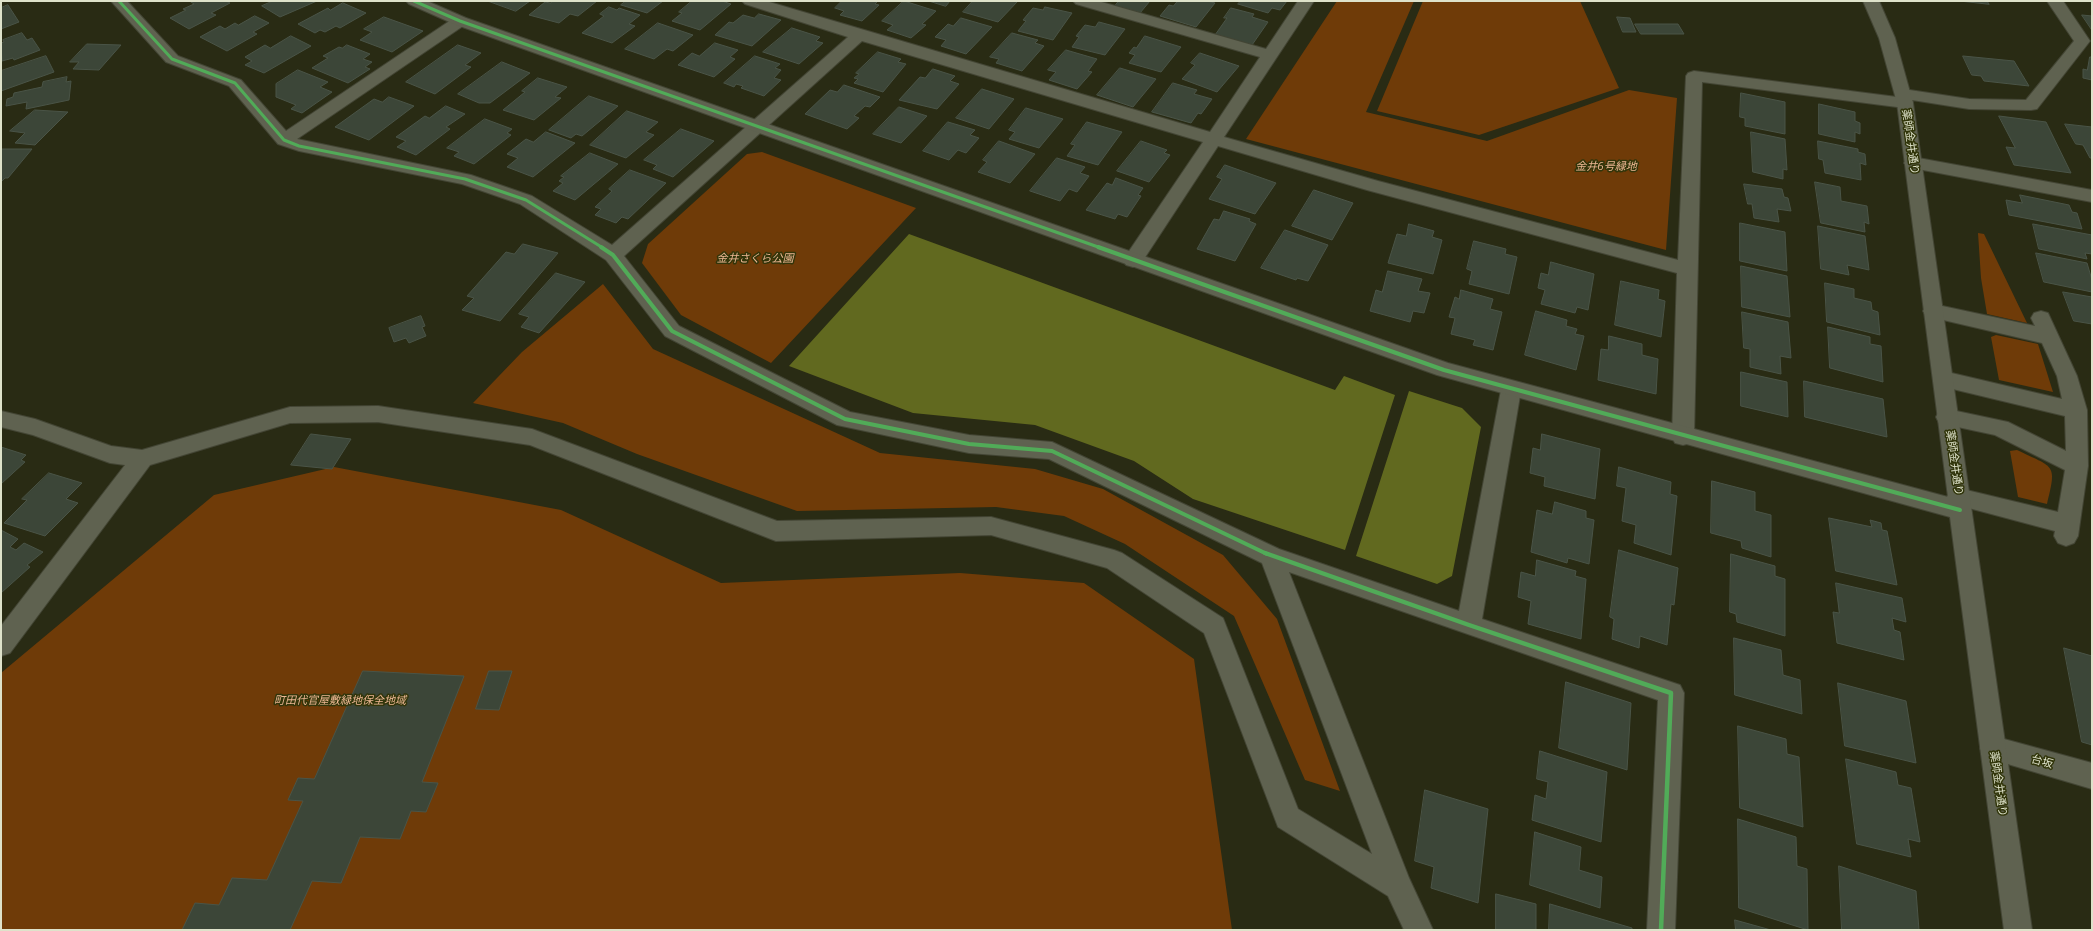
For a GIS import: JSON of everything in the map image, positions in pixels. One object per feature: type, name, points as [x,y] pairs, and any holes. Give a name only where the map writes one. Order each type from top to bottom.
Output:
[{"type":"street","points":[[119,1],[172,59],[235,83],[284,140],[299,146],[465,179],[526,200],[613,255],[672,331],[845,419],[969,444],[1052,451],[1271,556],[1670,693],[1661,930]]},
{"type":"street","points":[[414,1],[460,21],[1444,370],[1683,437],[2066,530],[2077,466],[2076,410],[2067,376],[2041,318]]},
{"type":"street","points":[[750,1],[858,35],[1216,138],[1373,186],[1686,269]]},
{"type":"street","points":[[1081,1],[1270,54]]},
{"type":"street","points":[[1133,260],[1216,138],[1306,1]]},
{"type":"street","name":"薬師金井通り","points":[[1871,1],[1887,38],[1904,98],[2018,930]]},
{"type":"street","points":[[1683,437],[1686,269],[1694,76],[1969,104],[2031,105],[2082,42],[2055,1]]},
{"type":"street","points":[[284,140],[460,21]]},
{"type":"street","points":[[613,255],[858,35]]},
{"type":"street","points":[[1913,163],[2092,196]]},
{"type":"street","points":[[1933,311],[2050,337]]},
{"type":"street","points":[[1943,380],[2076,410]]},
{"type":"street","points":[[1469,625],[1512,390]]},
{"type":"street","points":[[1,419],[35,427],[110,454],[142,459],[290,415],[378,414],[532,437],[776,531],[991,526],[1114,560],[1214,626],[1288,818],[1398,886]]},
{"type":"street","points":[[1947,417],[2000,428],[2077,466]]},
{"type":"street","points":[[1,645],[142,459]]},
{"type":"street","points":[[1271,556],[1398,886],[1419,930]]},
{"type":"street","name":"台坂","points":[[1993,748],[2092,776]]},
{"type":"green space","name":"金井6号緑地","points":[[1337,1],[1414,1],[1366,112],[1487,141],[1629,90],[1677,98],[1666,250],[1246,139]]},
{"type":"green space","points":[[1423,1],[1580,1],[1619,88],[1479,135],[1377,111]]},
{"type":"green space","name":"金井さくら公園","points":[[762,152],[916,208],[771,363],[681,315],[642,263],[648,244],[747,154]]},
{"type":"green space","points":[[1978,233],[1984,234],[2027,323],[1987,314],[1981,278]]},
{"type":"green space","points":[[603,284],[653,349],[880,453],[1035,469],[1103,489],[1223,555],[1277,619],[1340,791],[1305,780],[1234,616],[1125,544],[1064,516],[996,507],[797,511],[637,454],[563,423],[473,403],[522,352]]},
{"type":"green space","points":[[1996,335],[2038,344],[2053,392],[1999,380],[1991,337]]},
{"type":"green space","points":[[2017,450],[2038,460],[2050,468],[2052,480],[2047,504],[2018,497],[2010,451]]},
{"type":"green space","name":"町田代官屋敷緑地保全地域","points":[[334,467],[561,510],[721,583],[960,573],[1084,583],[1194,659],[1232,930],[1,930],[1,673],[214,495]]},
{"type":"shaded area","points":[[909,234],[1335,390],[1344,376],[1395,395],[1345,550],[1193,499],[1134,461],[1035,425],[913,413],[789,366]]},
{"type":"shaded area","points":[[1409,391],[1462,408],[1481,427],[1452,576],[1437,584],[1356,556]]},
{"type":"building","points":[[226,1],[230,3],[211,13],[216,15],[189,29],[170,18],[186,10],[183,9],[194,4],[191,2]]},
{"type":"building","points":[[273,1],[317,1],[280,17],[262,6]]},
{"type":"building","points":[[488,1],[530,1],[516,11]]},
{"type":"building","points":[[553,1],[597,1],[578,16],[570,14],[559,23],[529,15],[545,2],[550,3]]},
{"type":"building","points":[[626,1],[663,1],[647,13],[621,5]]},
{"type":"building","points":[[692,1],[722,1],[731,4],[700,30],[672,21],[682,13],[679,12]]},
{"type":"building","points":[[842,1],[878,1],[875,4],[879,5],[862,21],[840,15],[844,11],[835,8]]},
{"type":"building","points":[[904,1],[936,11],[922,24],[926,25],[911,38],[887,30],[893,25],[882,21]]},
{"type":"building","points":[[929,1],[950,1],[946,6]]},
{"type":"building","points":[[973,1],[1018,1],[998,22],[963,12]]},
{"type":"building","points":[[1119,1],[1150,1],[1140,13],[1115,6]]},
{"type":"building","points":[[1178,1],[1207,1],[1215,3],[1196,27],[1160,16],[1169,5],[1173,6]]},
{"type":"building","points":[[1241,1],[1287,1],[1280,10],[1272,8],[1268,13],[1238,4]]},
{"type":"building","points":[[1960,1],[1987,1],[1989,4]]},
{"type":"building","points":[[343,3],[366,13],[340,28],[336,26],[325,32],[320,30],[315,33],[298,24],[328,8],[330,10]]},
{"type":"building","points":[[8,5],[19,22],[1,29],[1,8]]},
{"type":"building","points":[[609,7],[617,10],[619,8],[640,15],[629,24],[635,26],[612,43],[582,33],[604,16],[600,14]]},
{"type":"building","points":[[1045,7],[1072,13],[1053,40],[1018,31],[1026,21],[1023,20],[1033,8],[1043,10]]},
{"type":"building","points":[[1231,8],[1254,14],[1252,17],[1268,22],[1252,45],[1215,35],[1227,18],[1224,18]]},
{"type":"building","points":[[759,14],[781,20],[752,46],[715,35],[729,22],[733,23],[743,15],[754,18]]},
{"type":"building","points":[[2082,15],[2092,16],[2092,30]]},
{"type":"building","points":[[255,16],[269,23],[253,32],[257,34],[227,51],[200,37],[220,26],[225,29],[235,23],[238,25]]},
{"type":"building","points":[[384,17],[423,31],[392,52],[360,40],[372,32],[364,29]]},
{"type":"building","points":[[1617,17],[1630,18],[1636,32],[1623,32]]},
{"type":"building","points":[[961,18],[992,27],[966,54],[941,46],[946,40],[935,37],[948,24],[953,26]]},
{"type":"building","points":[[1099,22],[1125,29],[1105,55],[1072,47],[1079,37],[1076,36],[1085,25],[1095,27]]},
{"type":"building","points":[[658,23],[693,35],[673,51],[667,49],[654,59],[625,49]]},
{"type":"building","points":[[1635,24],[1678,24],[1684,34],[1641,34]]},
{"type":"building","points":[[792,28],[820,37],[816,41],[823,43],[799,64],[763,52]]},
{"type":"building","points":[[22,33],[27,40],[32,38],[40,50],[14,60],[13,58],[2,61],[1,43],[4,42],[3,40]]},
{"type":"building","points":[[1012,33],[1038,40],[1035,43],[1044,46],[1022,71],[996,63],[999,59],[990,57]]},
{"type":"building","points":[[291,36],[311,46],[264,73],[245,65],[252,61],[245,57],[265,45],[270,48]]},
{"type":"building","points":[[1145,36],[1181,47],[1161,72],[1129,63],[1135,55],[1129,53],[1134,47],[1136,48]]},
{"type":"building","points":[[715,43],[738,50],[730,57],[735,59],[714,77],[678,65],[692,53],[699,56]]},
{"type":"building","points":[[87,44],[121,45],[99,70],[73,69],[79,62],[70,62]]},
{"type":"building","points":[[347,45],[370,54],[363,59],[372,62],[365,67],[370,69],[348,83],[312,68],[328,58],[323,56],[339,47],[342,48]]},
{"type":"building","points":[[458,45],[481,53],[465,65],[471,67],[435,94],[406,82]]},
{"type":"building","points":[[1066,50],[1097,59],[1088,71],[1092,72],[1077,89],[1049,80],[1056,72],[1048,70]]},
{"type":"building","points":[[878,52],[901,59],[898,62],[906,64],[883,92],[854,83],[858,79],[854,78],[859,74],[856,73]]},
{"type":"building","points":[[1200,53],[1239,66],[1217,92],[1182,79],[1195,65],[1191,63]]},
{"type":"building","points":[[46,56],[54,72],[1,91],[1,71]]},
{"type":"building","points":[[755,56],[780,64],[775,68],[781,70],[774,78],[781,80],[764,96],[741,88],[743,86],[736,84],[734,87],[724,83]]},
{"type":"building","points":[[1963,56],[2014,61],[2029,86],[1984,81],[1981,76],[1972,75]]},
{"type":"building","points":[[2090,57],[2092,57],[2092,80],[2083,78],[2083,69],[2087,70]]},
{"type":"building","points":[[502,62],[530,73],[490,103],[479,103],[458,94]]},
{"type":"building","points":[[1120,68],[1156,79],[1133,107],[1097,95]]},
{"type":"building","points":[[933,69],[955,76],[950,81],[959,84],[937,109],[899,100],[920,77],[925,78]]},
{"type":"building","points":[[298,70],[328,82],[320,87],[332,92],[302,113],[291,109],[296,105],[276,97],[276,84]]},
{"type":"building","points":[[67,77],[66,82],[71,81],[69,100],[26,109],[27,102],[6,106],[7,99],[13,97],[14,93],[42,87],[43,82]]},
{"type":"building","points":[[538,78],[567,87],[555,97],[561,98],[534,120],[503,110],[525,92],[522,91]]},
{"type":"building","points":[[1173,83],[1197,90],[1194,94],[1212,99],[1201,114],[1198,113],[1191,123],[1152,112]]},
{"type":"building","points":[[844,85],[880,97],[870,107],[865,106],[854,116],[859,118],[847,129],[805,114],[830,90],[837,92]]},
{"type":"building","points":[[982,89],[1014,99],[989,129],[956,118]]},
{"type":"building","points":[[1741,93],[1785,102],[1785,134],[1745,126],[1745,118],[1740,117]]},
{"type":"building","points":[[589,96],[618,106],[582,136],[576,134],[571,138],[549,130]]},
{"type":"building","points":[[389,97],[414,106],[369,140],[335,127],[374,99],[382,102]]},
{"type":"building","points":[[1819,104],[1855,112],[1855,121],[1860,123],[1860,134],[1855,132],[1855,142],[1819,134]]},
{"type":"building","points":[[446,106],[465,114],[446,127],[450,129],[416,155],[397,147],[406,141],[396,137],[425,116],[429,118]]},
{"type":"building","points":[[899,107],[927,116],[901,143],[873,134]]},
{"type":"building","points":[[1026,108],[1063,119],[1039,148],[1009,139],[1015,132],[1009,130]]},
{"type":"building","points":[[35,110],[68,112],[35,145],[15,143],[25,133],[10,131]]},
{"type":"building","points":[[627,111],[658,122],[646,132],[654,135],[626,158],[590,145]]},
{"type":"building","points":[[1999,116],[2046,122],[2071,173],[2014,165],[2006,147],[2015,148]]},
{"type":"building","points":[[485,119],[512,129],[507,133],[511,135],[474,164],[454,156],[459,152],[447,148]]},
{"type":"building","points":[[948,122],[975,130],[970,135],[979,138],[966,153],[958,150],[949,160],[923,151]]},
{"type":"building","points":[[1087,122],[1122,132],[1098,165],[1067,156],[1075,145],[1071,144]]},
{"type":"building","points":[[2065,124],[2092,127],[2092,158],[2090,158],[2083,145],[2076,144]]},
{"type":"building","points":[[681,129],[714,141],[673,177],[653,169],[657,165],[644,160]]},
{"type":"building","points":[[546,132],[575,143],[533,177],[507,167],[518,158],[507,154],[526,139],[533,142]]},
{"type":"building","points":[[1751,132],[1785,139],[1787,170],[1783,169],[1783,179],[1753,172]]},
{"type":"building","points":[[999,141],[1035,154],[1010,183],[978,172],[987,162],[983,160]]},
{"type":"building","points":[[1141,141],[1167,150],[1164,153],[1170,155],[1149,182],[1117,171]]},
{"type":"building","points":[[1818,141],[1858,149],[1858,152],[1865,154],[1866,165],[1860,163],[1861,180],[1825,173],[1823,160],[1819,159]]},
{"type":"building","points":[[1,149],[32,149],[8,178],[5,178],[1,182]]},
{"type":"building","points":[[590,153],[618,164],[575,200],[553,191],[563,183],[559,181],[564,177],[561,176]]},
{"type":"building","points":[[1057,158],[1085,167],[1080,173],[1089,176],[1077,192],[1069,189],[1060,201],[1030,191]]},
{"type":"building","points":[[1225,165],[1276,183],[1255,214],[1209,199],[1222,179],[1217,177]]},
{"type":"building","points":[[630,170],[666,183],[628,219],[622,217],[616,223],[595,215],[601,209],[595,207],[612,191],[609,189]]},
{"type":"building","points":[[1116,178],[1143,188],[1138,195],[1141,196],[1127,217],[1118,214],[1115,219],[1086,210],[1107,183],[1112,185]]},
{"type":"building","points":[[1815,182],[1840,187],[1841,201],[1867,206],[1869,224],[1864,222],[1865,232],[1821,223]]},
{"type":"building","points":[[1744,184],[1782,189],[1784,197],[1788,198],[1791,211],[1777,209],[1779,222],[1754,218],[1752,204],[1748,204]]},
{"type":"building","points":[[1314,190],[1353,203],[1332,240],[1292,226]]},
{"type":"building","points":[[2020,195],[2069,205],[2072,212],[2077,213],[2082,229],[2009,215],[2006,200],[2022,203]]},
{"type":"building","points":[[1224,211],[1250,219],[1249,221],[1256,224],[1235,261],[1197,249],[1214,219],[1219,220]]},
{"type":"building","points":[[1740,223],[1785,232],[1787,271],[1740,261]]},
{"type":"building","points":[[1409,224],[1434,231],[1432,237],[1442,240],[1433,274],[1388,263],[1397,234],[1406,236]]},
{"type":"building","points":[[2033,224],[2092,235],[2092,254],[2085,253],[2087,259],[2039,249]]},
{"type":"building","points":[[1818,226],[1865,236],[1869,270],[1847,265],[1849,275],[1821,269]]},
{"type":"building","points":[[1285,230],[1328,245],[1308,281],[1297,278],[1296,280],[1261,268]]},
{"type":"building","points":[[1474,241],[1506,249],[1505,254],[1517,257],[1509,294],[1469,284],[1472,271],[1467,269]]},
{"type":"building","points":[[523,244],[558,253],[500,321],[462,310],[474,298],[467,296],[506,252],[514,254]]},
{"type":"building","points":[[2036,253],[2087,263],[2092,280],[2092,292],[2044,282]]},
{"type":"building","points":[[1551,262],[1594,274],[1588,310],[1577,307],[1575,313],[1541,304],[1545,290],[1538,288],[1541,273],[1548,275]]},
{"type":"building","points":[[1741,266],[1787,276],[1790,317],[1742,307]]},
{"type":"building","points":[[1388,271],[1422,279],[1418,291],[1430,293],[1424,313],[1413,311],[1410,322],[1370,311],[1376,290],[1382,292]]},
{"type":"building","points":[[556,273],[585,282],[539,333],[521,327],[529,317],[519,314]]},
{"type":"building","points":[[1621,281],[1659,290],[1658,299],[1665,301],[1661,337],[1615,325]]},
{"type":"building","points":[[1825,283],[1854,289],[1854,298],[1871,302],[1872,310],[1878,312],[1880,335],[1827,322]]},
{"type":"building","points":[[1461,290],[1493,299],[1490,309],[1502,312],[1493,350],[1473,345],[1475,340],[1451,334],[1455,318],[1449,317],[1455,297],[1459,299]]},
{"type":"building","points":[[2063,292],[2092,297],[2092,324],[2074,321]]},
{"type":"building","points":[[1536,311],[1567,320],[1566,326],[1577,329],[1575,334],[1584,336],[1576,370],[1525,355]]},
{"type":"building","points":[[1742,312],[1788,322],[1791,358],[1780,356],[1781,374],[1750,367],[1750,349],[1744,348]]},
{"type":"building","points":[[421,316],[425,326],[422,327],[426,336],[409,343],[406,338],[394,342],[389,328]]},
{"type":"building","points":[[1828,327],[1870,337],[1870,344],[1881,346],[1883,382],[1830,368]]},
{"type":"building","points":[[1609,336],[1642,344],[1642,355],[1658,359],[1656,394],[1598,380],[1601,349],[1608,350]]},
{"type":"building","points":[[1741,372],[1787,382],[1788,417],[1741,406]]},
{"type":"building","points":[[1804,381],[1883,399],[1887,437],[1805,417]]},
{"type":"building","points":[[311,434],[351,439],[332,469],[291,465]]},
{"type":"building","points":[[1542,434],[1600,449],[1595,499],[1544,486],[1545,477],[1530,473],[1533,448],[1540,450]]},
{"type":"building","points":[[1,447],[26,455],[21,460],[25,462],[1,484]]},
{"type":"building","points":[[1619,467],[1671,482],[1670,494],[1677,496],[1671,555],[1634,543],[1636,525],[1622,521],[1626,488],[1617,486]]},
{"type":"building","points":[[49,473],[82,483],[66,499],[78,503],[45,536],[4,523],[27,500],[22,499]]},
{"type":"building","points":[[1712,481],[1755,492],[1755,511],[1771,515],[1771,557],[1742,548],[1741,541],[1711,533]]},
{"type":"building","points":[[1555,502],[1586,511],[1586,518],[1594,520],[1589,564],[1568,558],[1567,563],[1531,552],[1537,510],[1552,514]]},
{"type":"building","points":[[1829,518],[1872,527],[1870,520],[1881,523],[1882,530],[1887,531],[1897,585],[1836,571]]},
{"type":"building","points":[[1,530],[18,539],[10,547],[16,550],[24,543],[43,552],[27,565],[30,567],[1,593]]},
{"type":"building","points":[[1619,550],[1678,568],[1674,605],[1671,604],[1667,645],[1640,636],[1639,648],[1612,639],[1614,619],[1610,617]]},
{"type":"building","points":[[1731,554],[1775,566],[1775,576],[1785,579],[1785,636],[1737,622],[1736,614],[1730,612]]},
{"type":"building","points":[[1537,560],[1576,571],[1575,576],[1586,579],[1581,639],[1528,624],[1531,601],[1518,597],[1521,572],[1535,576]]},
{"type":"building","points":[[1836,583],[1902,598],[1906,622],[1892,618],[1894,630],[1900,632],[1904,660],[1837,643],[1833,612],[1839,613]]},
{"type":"building","points":[[1734,638],[1781,650],[1783,675],[1800,680],[1802,714],[1735,695]]},
{"type":"building","points":[[2064,648],[2092,656],[2092,745],[2082,742]]},
{"type":"building","points":[[363,671],[464,676],[422,782],[438,783],[426,812],[411,811],[400,839],[360,837],[341,883],[312,881],[290,930],[182,930],[195,903],[219,905],[232,878],[267,880],[303,801],[288,800],[298,778],[314,779]]},
{"type":"building","points":[[489,671],[512,671],[499,710],[476,709]]},
{"type":"building","points":[[1566,682],[1631,703],[1627,770],[1559,748]]},
{"type":"building","points":[[1838,683],[1906,701],[1916,763],[1845,746]]},
{"type":"building","points":[[1738,726],[1786,739],[1787,754],[1799,757],[1803,827],[1740,808]]},
{"type":"building","points":[[1540,751],[1607,772],[1601,842],[1532,820],[1535,795],[1546,799],[1548,782],[1537,779]]},
{"type":"building","points":[[1846,759],[1896,772],[1898,785],[1911,788],[1920,842],[1908,839],[1911,857],[1857,844]]},
{"type":"building","points":[[1425,790],[1488,809],[1478,903],[1431,888],[1434,867],[1415,861]]},
{"type":"building","points":[[1738,819],[1796,837],[1797,866],[1807,869],[1808,930],[1739,908]]},
{"type":"building","points":[[1535,832],[1581,847],[1579,870],[1602,877],[1600,908],[1530,885]]},
{"type":"building","points":[[1839,866],[1916,891],[1919,930],[1842,930]]},
{"type":"building","points":[[1496,894],[1536,904],[1536,930],[1496,930]]},
{"type":"building","points":[[1550,904],[1632,928],[1632,930],[1549,930]]},
{"type":"building","points":[[1735,920],[1771,930],[1736,930]]},
{"type":"cycle path","points":[[119,1],[172,59],[235,83],[284,140],[299,146],[465,179],[526,200],[613,255],[672,331],[845,419],[969,444],[1052,451],[1271,556],[1671,693],[1661,930]]},
{"type":"cycle path","points":[[414,1],[460,21],[1444,370],[1960,510]]}]
